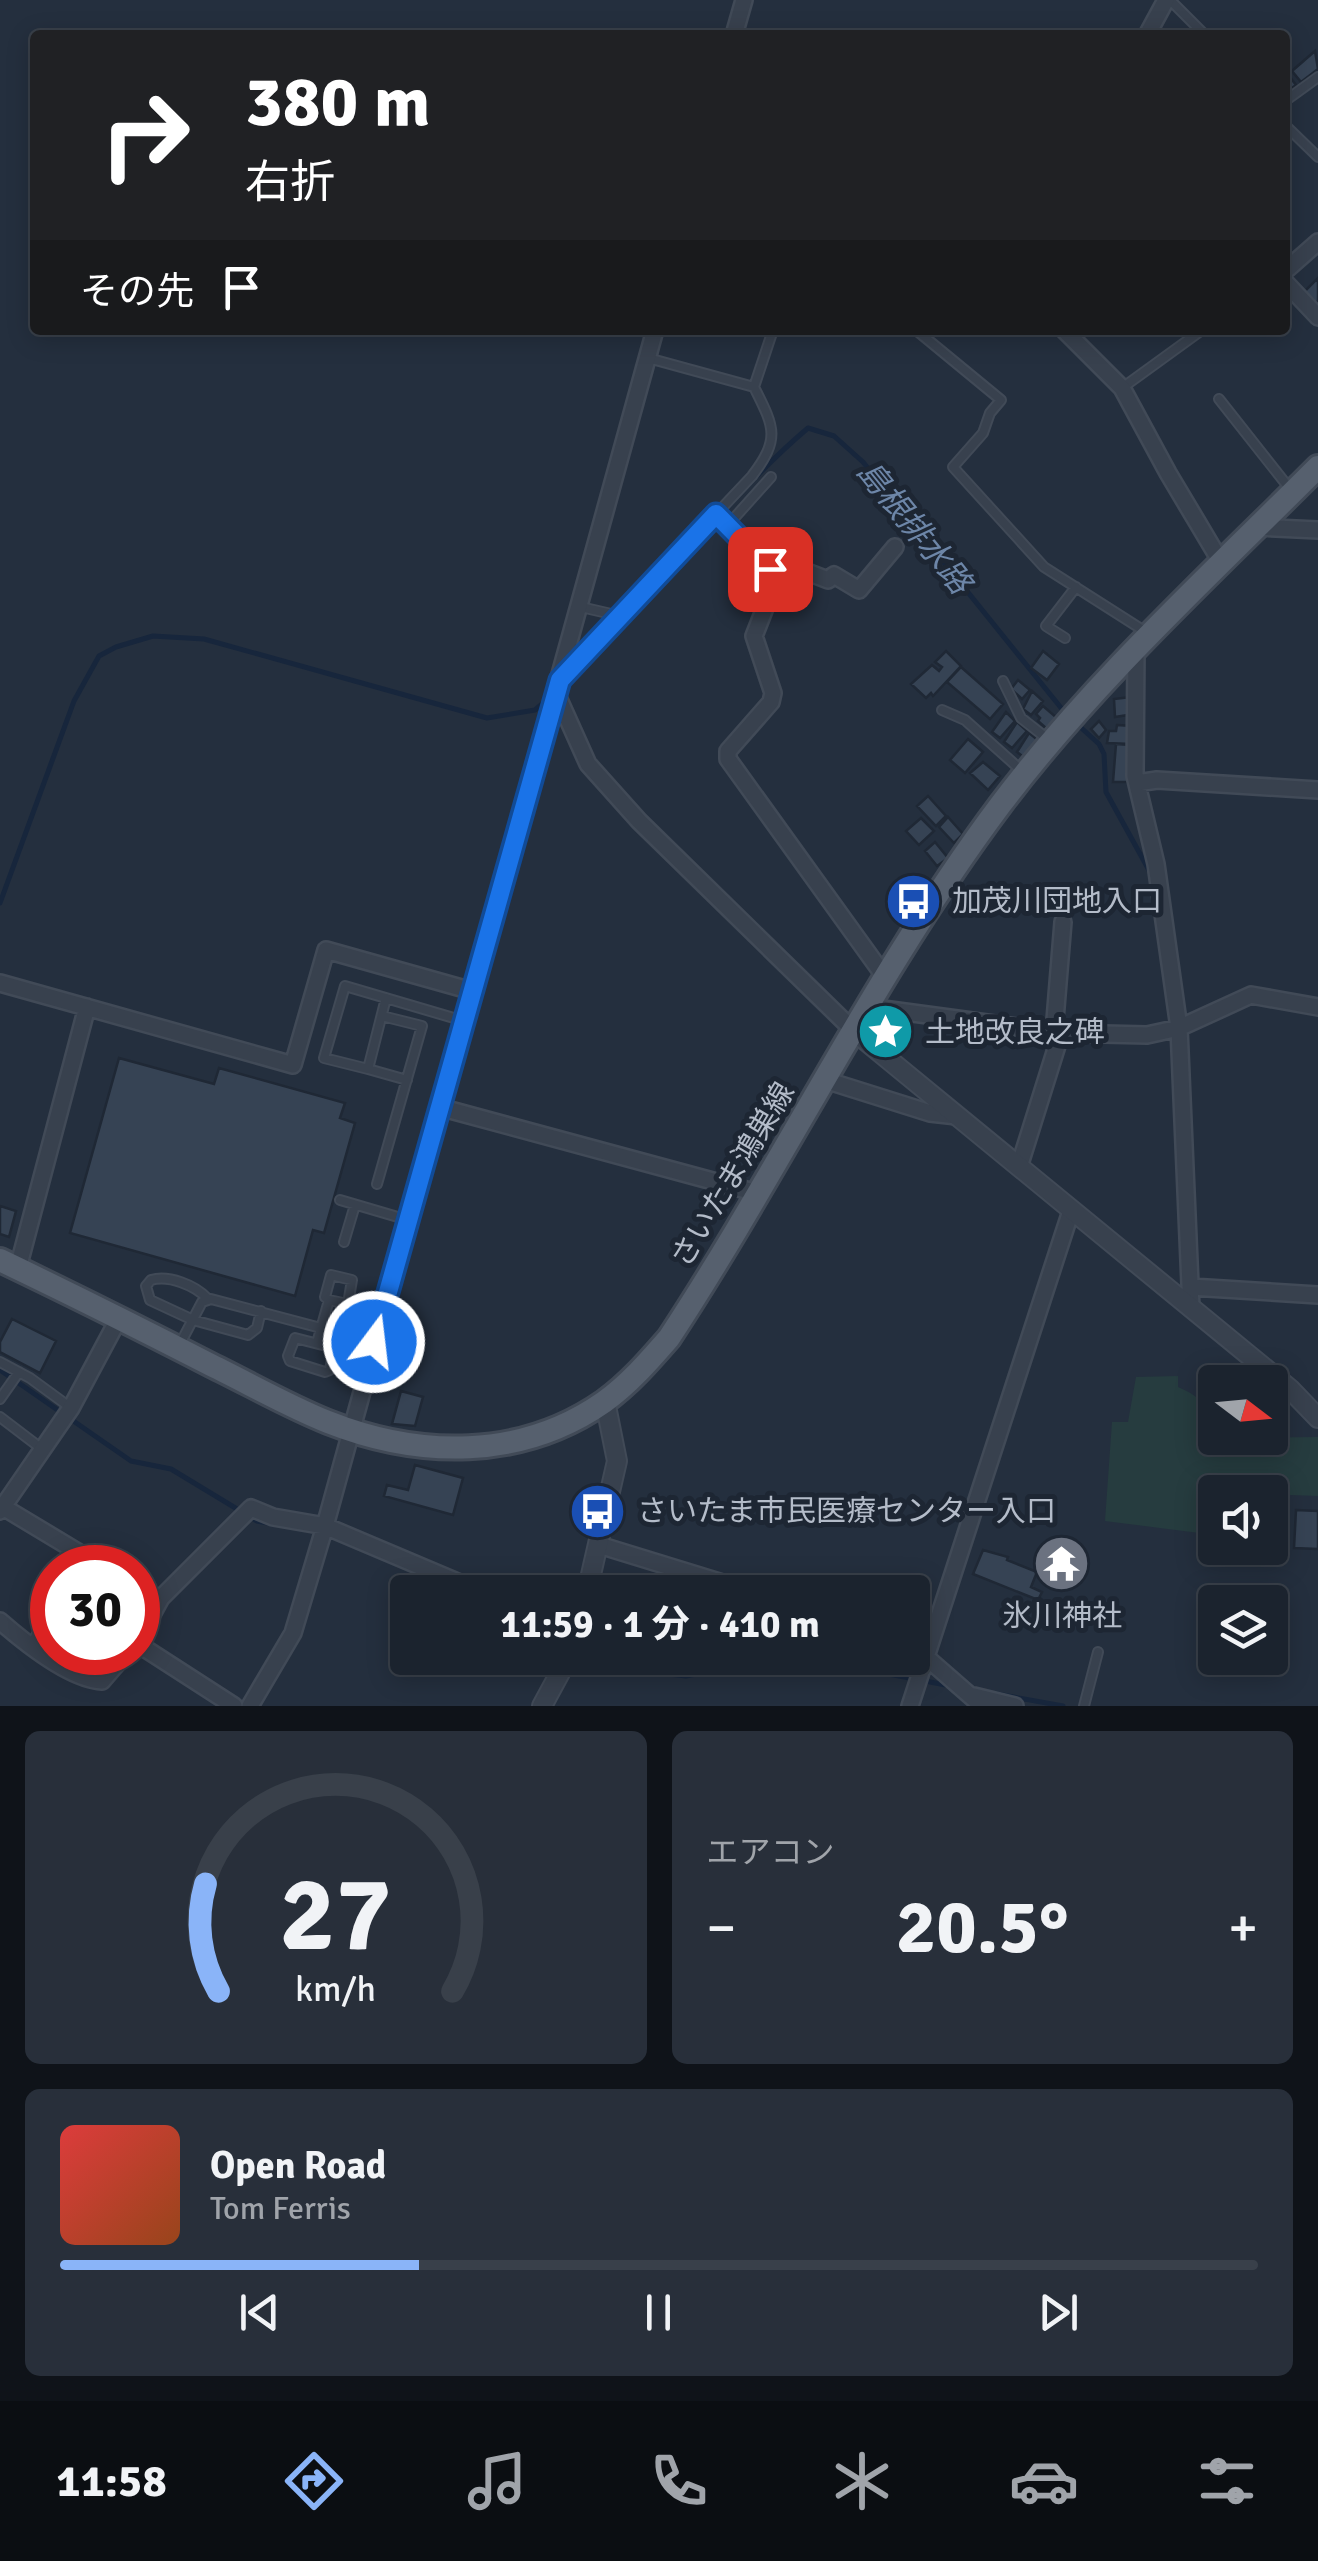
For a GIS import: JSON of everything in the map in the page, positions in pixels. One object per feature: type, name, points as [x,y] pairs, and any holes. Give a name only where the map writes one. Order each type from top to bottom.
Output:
[{"type":"main road","name":"さいたま鴻巣線","points":[[9,1264],[310,1415],[350,1430],[433,1448],[498,1446],[548,1434],[605,1401],[669,1338],[886,977],[960,862],[1026,774],[1143,642],[1318,467]]},
{"type":"street","points":[[735,30],[744,0]]},
{"type":"street","points":[[1150,30],[1168,0]]},
{"type":"street","points":[[1290,267],[1318,242]]},
{"type":"street","points":[[1290,287],[1318,317]]},
{"type":"street","points":[[250,1706],[293,1633],[654,335]]},
{"type":"street","points":[[1069,335],[1122,388],[1221,562]]},
{"type":"street","points":[[721,520],[770,569],[774,585],[754,636],[773,692],[771,702],[728,752],[728,759],[886,977]]},
{"type":"street","points":[[1258,528],[1318,530]]},
{"type":"street","points":[[770,569],[789,565],[828,580],[834,575],[859,590],[895,547]]},
{"type":"street","points":[[1143,642],[1137,783],[1156,864],[1173,1029],[1192,1308]]},
{"type":"street","points":[[558,688],[588,764],[640,821],[855,1032],[1290,1389],[1318,1418]]},
{"type":"street","points":[[1137,783],[1157,780],[1318,790]]},
{"type":"street","points":[[1019,1167],[1058,1033],[1063,922]]},
{"type":"street","points":[[0,983],[293,1065],[326,950],[472,991]]},
{"type":"street","points":[[868,1007],[1058,1033],[1147,1034],[1173,1029],[1251,995],[1318,1007]]},
{"type":"street","points":[[9,1264],[87,1007]]},
{"type":"street","points":[[825,1080],[930,1113],[957,1116]]},
{"type":"street","points":[[439,1107],[757,1193]]},
{"type":"street","points":[[930,1650],[1071,1210]]},
{"type":"street","points":[[1190,1287],[1318,1295]]},
{"type":"street","points":[[65,1545],[2,1509],[71,1408],[119,1318]]},
{"type":"street","points":[[591,1575],[617,1462],[605,1401]]},
{"type":"street","points":[[160,1600],[251,1508],[273,1517],[324,1526],[441,1575]]},
{"type":"street","points":[[598,1545],[696,1575]]},
{"type":"street","points":[[0,1621],[30,1646]]},
{"type":"street","points":[[930,1654],[976,1700],[1015,1706]]},
{"type":"street","points":[[160,1657],[234,1706]]},
{"type":"street","points":[[79,1675],[102,1681],[107,1675]]},
{"type":"street","points":[[542,1706],[559,1675]]},
{"type":"street","points":[[910,1706],[921,1675]]},
{"type":"lane","points":[[1168,0],[1200,30]]},
{"type":"lane","points":[[1290,97],[1318,77]]},
{"type":"lane","points":[[1290,130],[1318,157]]},
{"type":"lane","points":[[721,520],[770,450],[774,426],[754,388],[770,335]]},
{"type":"lane","points":[[922,335],[1000,400],[983,433],[953,468],[1044,568],[1076,588],[1143,642]]},
{"type":"lane","points":[[1122,388],[1195,335]]},
{"type":"lane","points":[[648,358],[754,388]]},
{"type":"lane","points":[[1219,399],[1293,492]]},
{"type":"lane","points":[[558,688],[620,616],[771,478]]},
{"type":"lane","points":[[1065,638],[1046,626],[1076,588]]},
{"type":"lane","points":[[579,607],[620,616]]},
{"type":"lane","points":[[1003,681],[1021,718],[1052,743]]},
{"type":"lane","points":[[942,710],[965,720],[1026,774]]},
{"type":"lane","points":[[407,1080],[324,1058],[345,986],[464,1021]]},
{"type":"lane","points":[[368,1069],[386,998]]},
{"type":"lane","points":[[377,1184],[422,1026],[382,1016]]},
{"type":"lane","points":[[340,1200],[408,1220]]},
{"type":"lane","points":[[344,1242],[354,1205]]},
{"type":"lane","points":[[330,1275],[352,1280],[348,1304],[329,1300],[325,1296],[330,1275]]},
{"type":"lane","points":[[262,1311],[255,1331],[248,1335],[193,1320],[150,1300],[145,1291],[153,1278],[161,1278],[196,1288],[208,1299],[262,1311],[374,1342]]},
{"type":"lane","points":[[178,1348],[202,1302],[208,1299]]},
{"type":"lane","points":[[318,1342],[329,1300]]},
{"type":"lane","points":[[295,1338],[318,1342],[335,1350],[330,1370],[325,1372],[288,1359],[295,1338]]},
{"type":"lane","points":[[0,1362],[71,1408]]},
{"type":"lane","points":[[0,1399],[19,1372]]},
{"type":"lane","points":[[0,1417],[42,1449]]},
{"type":"lane","points":[[1084,1706],[1098,1652]]},
{"type":"green space","points":[[1178,1376],[1178,1387],[1198,1398],[1198,1455],[1288,1455],[1288,1437],[1318,1437],[1318,1496],[1288,1495],[1288,1475],[1198,1475],[1198,1533],[1105,1521],[1112,1422],[1128,1422],[1136,1377]]},
{"type":"building","points":[[1315,51],[1318,69],[1301,82],[1292,71]]},
{"type":"building","points":[[1318,278],[1318,301],[1315,304],[1303,293]]},
{"type":"building","points":[[946,651],[961,666],[933,696],[931,693],[926,698],[911,684],[932,665],[939,671],[942,667],[935,662]]},
{"type":"building","points":[[1043,651],[1059,664],[1047,680],[1031,668]]},
{"type":"building","points":[[961,667],[1003,704],[990,719],[947,682]]},
{"type":"building","points":[[1018,680],[1030,690],[1022,699],[1011,689]]},
{"type":"building","points":[[1032,691],[1043,701],[1031,715],[1023,709]]},
{"type":"building","points":[[1131,697],[1134,714],[1115,717],[1114,699]]},
{"type":"building","points":[[1043,706],[1057,718],[1047,729],[1036,714]]},
{"type":"building","points":[[1006,712],[1015,721],[1000,738],[992,732]]},
{"type":"building","points":[[1099,721],[1106,730],[1099,738],[1091,729]]},
{"type":"building","points":[[1017,722],[1027,731],[1012,748],[1004,742]]},
{"type":"building","points":[[1117,725],[1132,726],[1131,744],[1107,743],[1109,731],[1116,731]]},
{"type":"building","points":[[1029,733],[1039,741],[1025,758],[1017,752]]},
{"type":"building","points":[[968,739],[983,752],[965,773],[950,760]]},
{"type":"building","points":[[1116,744],[1131,745],[1129,782],[1113,782]]},
{"type":"building","points":[[983,762],[1000,776],[988,790],[970,773]]},
{"type":"building","points":[[928,796],[946,816],[936,826],[917,806]]},
{"type":"building","points":[[948,817],[963,834],[954,843],[939,827]]},
{"type":"building","points":[[921,818],[934,831],[919,845],[906,831]]},
{"type":"building","points":[[935,842],[948,858],[937,866],[925,851]]},
{"type":"building","points":[[119,1058],[214,1084],[219,1068],[345,1103],[340,1118],[355,1123],[324,1233],[313,1230],[295,1296],[70,1233]]},
{"type":"building","points":[[0,1206],[16,1211],[9,1237],[0,1234]]},
{"type":"building","points":[[12,1319],[56,1341],[40,1373],[0,1352],[0,1342]]},
{"type":"building","points":[[401,1391],[423,1397],[415,1426],[392,1424]]},
{"type":"building","points":[[415,1465],[463,1478],[453,1515],[384,1496],[387,1485],[408,1490]]},
{"type":"building","points":[[1296,1510],[1318,1511],[1318,1549],[1294,1548]]},
{"type":"building","points":[[983,1550],[1037,1572],[1031,1587],[1042,1592],[1038,1600],[973,1574]]},
{"type":"building","name":"氷川神社","points":[[1053,1551],[1084,1568],[1081,1577],[1046,1570]]},
{"type":"waterway","name":"島根排水路","points":[[561,688],[744,490],[808,428],[834,436],[863,462],[1066,714]]},
{"type":"waterway","name":"島根排水路","points":[[0,903],[74,701],[99,656],[116,647],[153,636],[204,639],[487,718],[535,710],[549,698]]},
{"type":"waterway","name":"島根排水路","points":[[1078,725],[1104,754],[1106,792],[1150,872]]},
{"type":"waterway","points":[[0,1370],[131,1461],[171,1469],[257,1521],[273,1524]]},
{"type":"waterway","points":[[677,1675],[691,1675]]},
{"type":"waterway","points":[[894,1675],[951,1686]]},
{"type":"waterway","points":[[997,1694],[1063,1706]]},
{"type":"place","name":"加茂川団地入口","points":[[913,901]]},
{"type":"place","name":"土地改良之碑","points":[[886,1032]]},
{"type":"place","name":"さいたま市民医療センター入口","points":[[598,1511]]},
{"type":"place","name":"氷川神社","points":[[1062,1563]]},
{"type":"route","points":[[374,1342],[560,680],[716,514],[770,569]]}]
